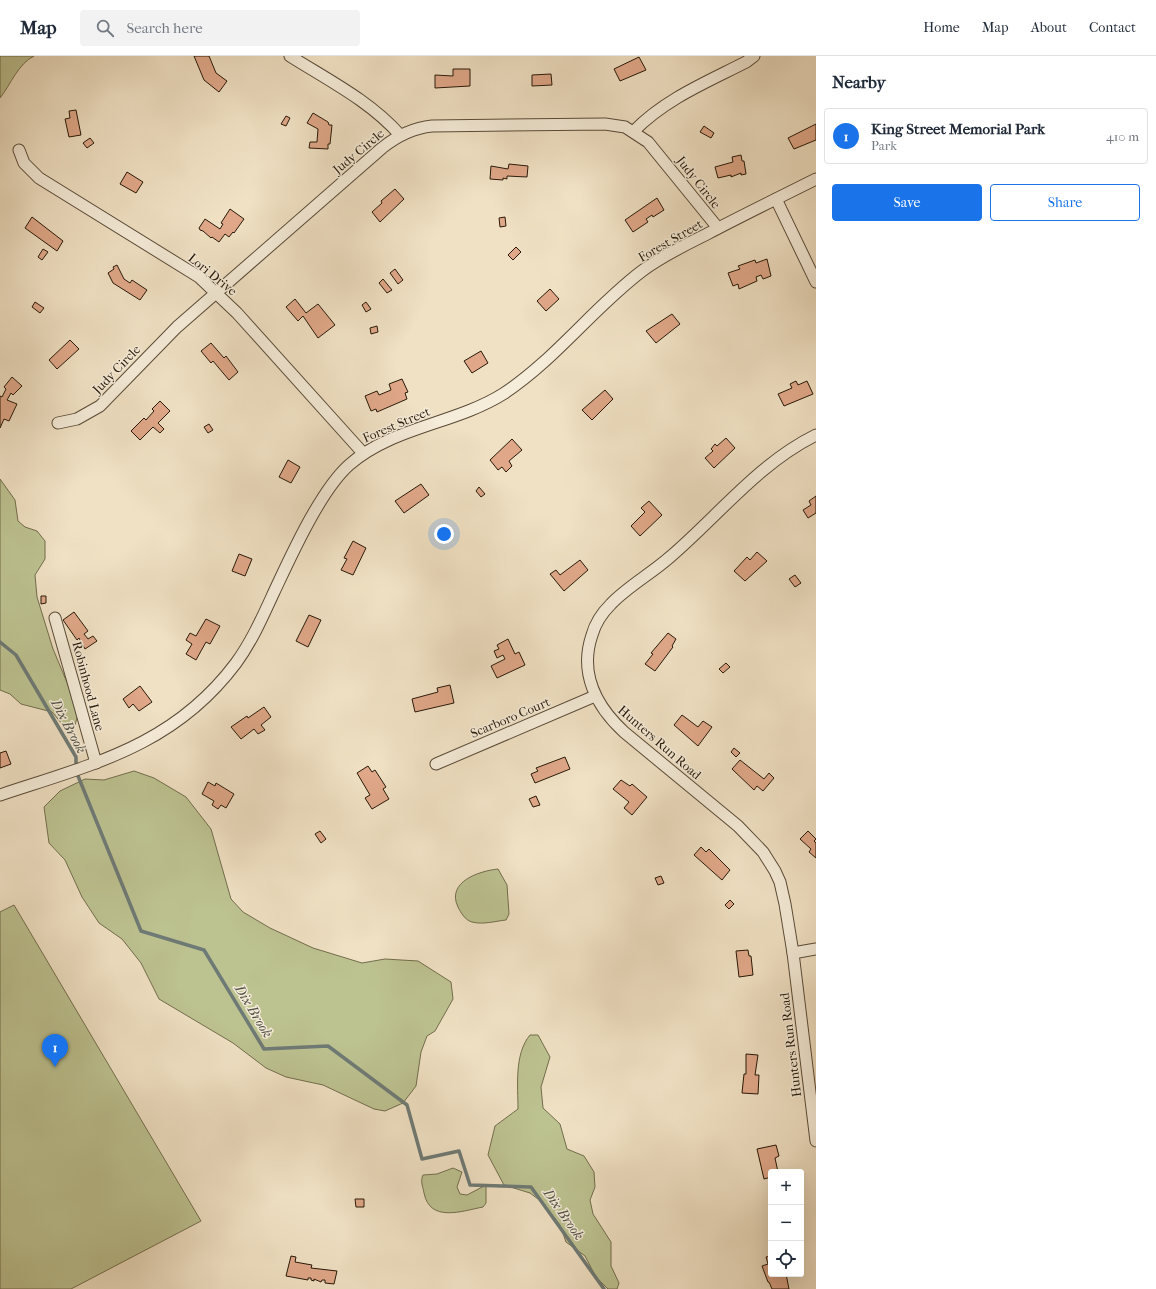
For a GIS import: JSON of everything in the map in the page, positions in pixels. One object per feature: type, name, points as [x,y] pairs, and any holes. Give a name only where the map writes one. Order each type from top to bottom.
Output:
[{"type":"street","points":[[290,56],[373,108],[387,120],[400,135]]},
{"type":"street","points":[[634,131],[648,117],[668,103],[746,62],[754,56]]},
{"type":"street","name":"Judy Circle","points":[[58,423],[77,419],[100,406],[167,336],[216,292],[382,148],[400,135],[415,129],[432,126],[605,124],[625,127],[634,131],[655,150],[718,228]]},
{"type":"street","name":"Lori Drive","points":[[19,150],[24,163],[39,178],[182,266],[216,292],[363,453]]},
{"type":"street","name":"Forest Street","points":[[0,796],[90,765],[146,741],[163,731],[190,711],[213,690],[237,662],[254,634],[290,559],[332,484],[347,467],[363,453],[384,442],[483,405],[501,394],[540,365],[615,292],[663,256],[816,179]]},
{"type":"street","points":[[776,199],[816,282]]},
{"type":"street","name":"Hunters Run Road","points":[[816,434],[778,458],[671,556],[620,596],[605,610],[592,635],[588,654],[588,674],[595,696],[616,724],[738,826],[763,852],[780,882],[793,953],[816,1141]]},
{"type":"street","name":"Robinhood Lane","points":[[55,618],[90,765]]},
{"type":"street","name":"Scarboro Court","points":[[436,764],[595,696]]},
{"type":"street","points":[[793,953],[816,949]]},
{"type":"green space","points":[[0,56],[34,56],[23,64],[0,98]]},
{"type":"green space","points":[[0,479],[15,500],[18,521],[25,527],[37,531],[45,541],[45,559],[35,575],[37,597],[53,649],[79,711],[75,725],[69,728],[63,725],[52,712],[21,704],[10,694],[0,690]]},
{"type":"green space","points":[[134,771],[154,778],[186,797],[211,829],[231,899],[243,912],[270,928],[313,948],[362,963],[385,959],[418,961],[451,982],[453,999],[435,1031],[427,1036],[421,1052],[416,1086],[403,1103],[385,1111],[374,1109],[323,1085],[286,1077],[266,1068],[233,1043],[159,999],[141,963],[122,939],[99,923],[82,897],[65,860],[49,843],[44,807],[60,791],[85,779],[104,780]]},
{"type":"green space","points":[[498,869],[507,885],[509,914],[506,920],[476,923],[467,920],[458,907],[455,898],[460,885],[466,879],[474,875]]},
{"type":"green space","points":[[14,905],[201,1221],[71,1289],[0,1289],[0,912]]},
{"type":"green space","points":[[530,1035],[538,1035],[550,1057],[541,1087],[543,1108],[560,1124],[567,1149],[584,1156],[594,1172],[595,1187],[590,1200],[593,1214],[611,1242],[611,1266],[619,1283],[617,1289],[608,1289],[596,1277],[585,1256],[566,1242],[560,1225],[542,1202],[530,1193],[504,1185],[488,1155],[495,1126],[518,1109],[519,1061],[521,1051]]},
{"type":"green space","points":[[453,1168],[462,1172],[457,1187],[460,1194],[467,1195],[486,1185],[486,1203],[483,1207],[448,1213],[440,1212],[427,1202],[422,1184],[423,1175],[437,1174]]},
{"type":"building","points":[[194,56],[209,56],[216,73],[227,81],[219,92],[204,80]]},
{"type":"building","points":[[639,57],[646,70],[620,81],[614,69]]},
{"type":"building","points":[[453,69],[470,69],[470,86],[435,88],[435,75],[453,76]]},
{"type":"building","points":[[551,74],[552,85],[532,86],[532,75]]},
{"type":"building","points":[[76,110],[81,135],[69,137],[65,119],[70,118],[69,111]]},
{"type":"building","points":[[313,113],[328,122],[329,125],[332,125],[328,149],[309,148],[310,142],[317,142],[318,129],[307,123]]},
{"type":"building","points":[[286,116],[290,118],[286,126],[281,124]]},
{"type":"building","points":[[816,124],[816,140],[794,149],[788,138]]},
{"type":"building","points":[[704,126],[714,133],[711,138],[700,132]]},
{"type":"building","points":[[90,138],[94,143],[87,148],[83,143]]},
{"type":"building","points":[[741,155],[742,161],[744,161],[746,174],[741,175],[741,173],[731,177],[731,175],[718,178],[715,167],[733,162],[732,157]]},
{"type":"building","points":[[509,164],[528,166],[527,177],[507,176],[507,179],[503,178],[503,180],[490,179],[491,166],[508,169]]},
{"type":"building","points":[[127,172],[143,182],[136,193],[120,184]]},
{"type":"building","points":[[395,189],[404,199],[380,222],[372,212],[382,203],[381,201]]},
{"type":"building","points":[[657,198],[664,210],[653,217],[652,215],[646,219],[648,222],[633,232],[625,220]]},
{"type":"building","points":[[230,209],[244,219],[234,233],[233,232],[229,237],[225,234],[219,242],[200,230],[199,228],[205,219],[220,229],[223,224],[221,223]]},
{"type":"building","points":[[32,217],[63,241],[57,251],[25,228]]},
{"type":"building","points":[[505,217],[506,226],[500,227],[499,218]]},
{"type":"building","points":[[516,247],[521,252],[513,260],[508,255]]},
{"type":"building","points":[[43,249],[48,252],[42,260],[38,257]]},
{"type":"building","points":[[767,259],[771,276],[763,279],[761,275],[756,277],[757,281],[739,289],[738,284],[733,286],[728,273],[740,269],[738,266],[755,260],[756,263]]},
{"type":"building","points":[[117,265],[124,279],[130,283],[132,280],[147,290],[140,300],[113,283],[108,273]]},
{"type":"building","points":[[395,269],[403,280],[398,284],[390,273]]},
{"type":"building","points":[[383,279],[392,290],[387,293],[379,283]]},
{"type":"building","points":[[550,289],[559,299],[546,311],[537,301]]},
{"type":"building","points":[[295,299],[306,313],[318,304],[335,325],[318,338],[303,316],[298,321],[286,307]]},
{"type":"building","points":[[35,302],[44,308],[40,313],[32,307]]},
{"type":"building","points":[[366,302],[371,309],[366,312],[362,305]]},
{"type":"building","points":[[672,314],[680,324],[656,343],[646,331]]},
{"type":"building","points":[[377,326],[378,332],[371,334],[370,328]]},
{"type":"building","points":[[70,340],[79,349],[57,369],[49,360]]},
{"type":"building","points":[[211,343],[224,358],[226,356],[238,372],[229,380],[213,361],[211,363],[201,351]]},
{"type":"building","points":[[481,351],[488,363],[472,373],[464,361]]},
{"type":"building","points":[[12,377],[22,386],[13,395],[11,393],[7,400],[17,404],[9,421],[4,419],[0,428],[0,396],[2,397],[6,389],[4,387]]},
{"type":"building","points":[[402,379],[408,392],[405,393],[407,399],[377,412],[376,409],[371,411],[365,396],[377,391],[379,395],[391,390],[389,384]]},
{"type":"building","points":[[796,381],[798,385],[807,381],[813,394],[784,406],[778,394],[792,388],[790,384]]},
{"type":"building","points":[[605,390],[613,399],[592,420],[582,410]]},
{"type":"building","points":[[160,401],[170,411],[158,423],[164,429],[160,433],[153,427],[140,440],[131,431],[144,418],[146,420],[154,411],[152,409]]},
{"type":"building","points":[[209,424],[213,430],[208,433],[204,427]]},
{"type":"building","points":[[726,438],[735,448],[714,468],[705,458],[713,451],[711,449],[715,444],[717,446]]},
{"type":"building","points":[[512,439],[522,450],[509,461],[512,466],[506,472],[502,467],[498,470],[490,460]]},
{"type":"building","points":[[288,460],[300,467],[291,483],[279,477]]},
{"type":"building","points":[[421,484],[429,495],[404,513],[395,501]]},
{"type":"building","points":[[479,487],[485,494],[481,497],[476,491]]},
{"type":"building","points":[[816,496],[816,513],[808,518],[803,510],[811,505],[809,501]]},
{"type":"building","points":[[649,501],[662,515],[640,536],[631,526],[645,512],[641,508]]},
{"type":"building","points":[[353,541],[366,548],[353,575],[341,570],[347,559],[344,558]]},
{"type":"building","points":[[757,552],[767,561],[745,581],[734,571],[747,557],[750,560]]},
{"type":"building","points":[[239,554],[252,559],[245,576],[232,571]]},
{"type":"building","points":[[580,560],[588,570],[564,591],[550,574],[556,570],[560,575]]},
{"type":"building","points":[[795,575],[801,583],[795,587],[789,579]]},
{"type":"building","points":[[41,596],[46,596],[46,603],[41,604]]},
{"type":"building","points":[[74,612],[88,631],[84,634],[88,639],[93,636],[97,641],[85,649],[79,638],[77,640],[63,620]]},
{"type":"building","points":[[309,615],[321,620],[308,647],[296,641]]},
{"type":"building","points":[[206,619],[220,626],[210,644],[206,642],[196,660],[186,654],[192,644],[186,640],[190,633],[196,636]]},
{"type":"building","points":[[668,633],[676,639],[672,646],[673,647],[655,671],[645,664],[653,654],[651,653]]},
{"type":"building","points":[[508,639],[515,654],[519,652],[525,665],[497,678],[491,666],[505,659],[503,655],[497,658],[494,651],[499,649],[497,645]]},
{"type":"building","points":[[726,663],[730,667],[723,673],[719,669]]},
{"type":"building","points":[[450,685],[454,703],[415,712],[412,699],[438,692],[437,688]]},
{"type":"building","points":[[140,686],[152,702],[139,711],[133,704],[129,708],[123,699]]},
{"type":"building","points":[[264,707],[271,717],[261,725],[265,730],[258,734],[254,729],[241,739],[231,727]]},
{"type":"building","points":[[682,715],[698,727],[703,721],[712,727],[698,746],[674,725]]},
{"type":"building","points":[[734,748],[740,753],[736,757],[731,752]]},
{"type":"building","points":[[6,751],[11,764],[0,768],[0,753]]},
{"type":"building","points":[[565,757],[570,769],[535,783],[531,774],[538,771],[536,768]]},
{"type":"building","points":[[740,760],[764,779],[769,773],[774,778],[763,791],[757,786],[754,790],[732,769]]},
{"type":"building","points":[[368,766],[372,772],[375,770],[386,787],[383,789],[389,799],[372,809],[365,798],[370,795],[357,773]]},
{"type":"building","points":[[621,780],[630,786],[632,784],[647,797],[632,815],[624,808],[629,802],[613,789]]},
{"type":"building","points":[[208,782],[215,786],[216,783],[234,794],[226,808],[221,805],[218,809],[212,805],[214,801],[202,794]]},
{"type":"building","points":[[536,796],[540,805],[533,807],[529,799]]},
{"type":"building","points":[[320,831],[326,839],[321,843],[315,834]]},
{"type":"building","points":[[808,831],[816,839],[814,841],[816,843],[816,858],[809,852],[811,849],[800,839]]},
{"type":"building","points":[[701,847],[706,852],[709,849],[730,870],[722,880],[694,855]]},
{"type":"building","points":[[661,876],[664,883],[658,885],[655,878]]},
{"type":"building","points":[[730,900],[734,904],[729,909],[725,905]]},
{"type":"building","points":[[748,950],[749,956],[751,956],[753,975],[739,977],[736,951]]},
{"type":"building","points":[[746,1054],[758,1055],[755,1075],[759,1075],[758,1094],[742,1093],[744,1074],[746,1074]]},
{"type":"building","points":[[776,1145],[779,1156],[775,1158],[777,1169],[768,1169],[768,1178],[764,1179],[757,1149]]},
{"type":"building","points":[[355,1199],[364,1199],[364,1207],[356,1207]]},
{"type":"building","points":[[291,1256],[296,1257],[295,1262],[312,1265],[311,1268],[337,1271],[334,1284],[325,1283],[325,1280],[322,1280],[321,1282],[314,1279],[314,1281],[311,1280],[311,1278],[308,1278],[308,1280],[286,1276]]},
{"type":"building","points":[[768,1264],[768,1277],[787,1277],[789,1289],[772,1289],[762,1266]]},
{"type":"waterway","name":"Dix Brook","points":[[0,642],[16,655],[76,757],[76,771],[141,931],[204,950],[264,1049],[328,1046],[407,1105],[422,1159],[459,1151],[470,1185],[531,1187],[604,1289]]},
{"type":"place","name":"King Street Memorial Park","points":[[55,1067]]}]
